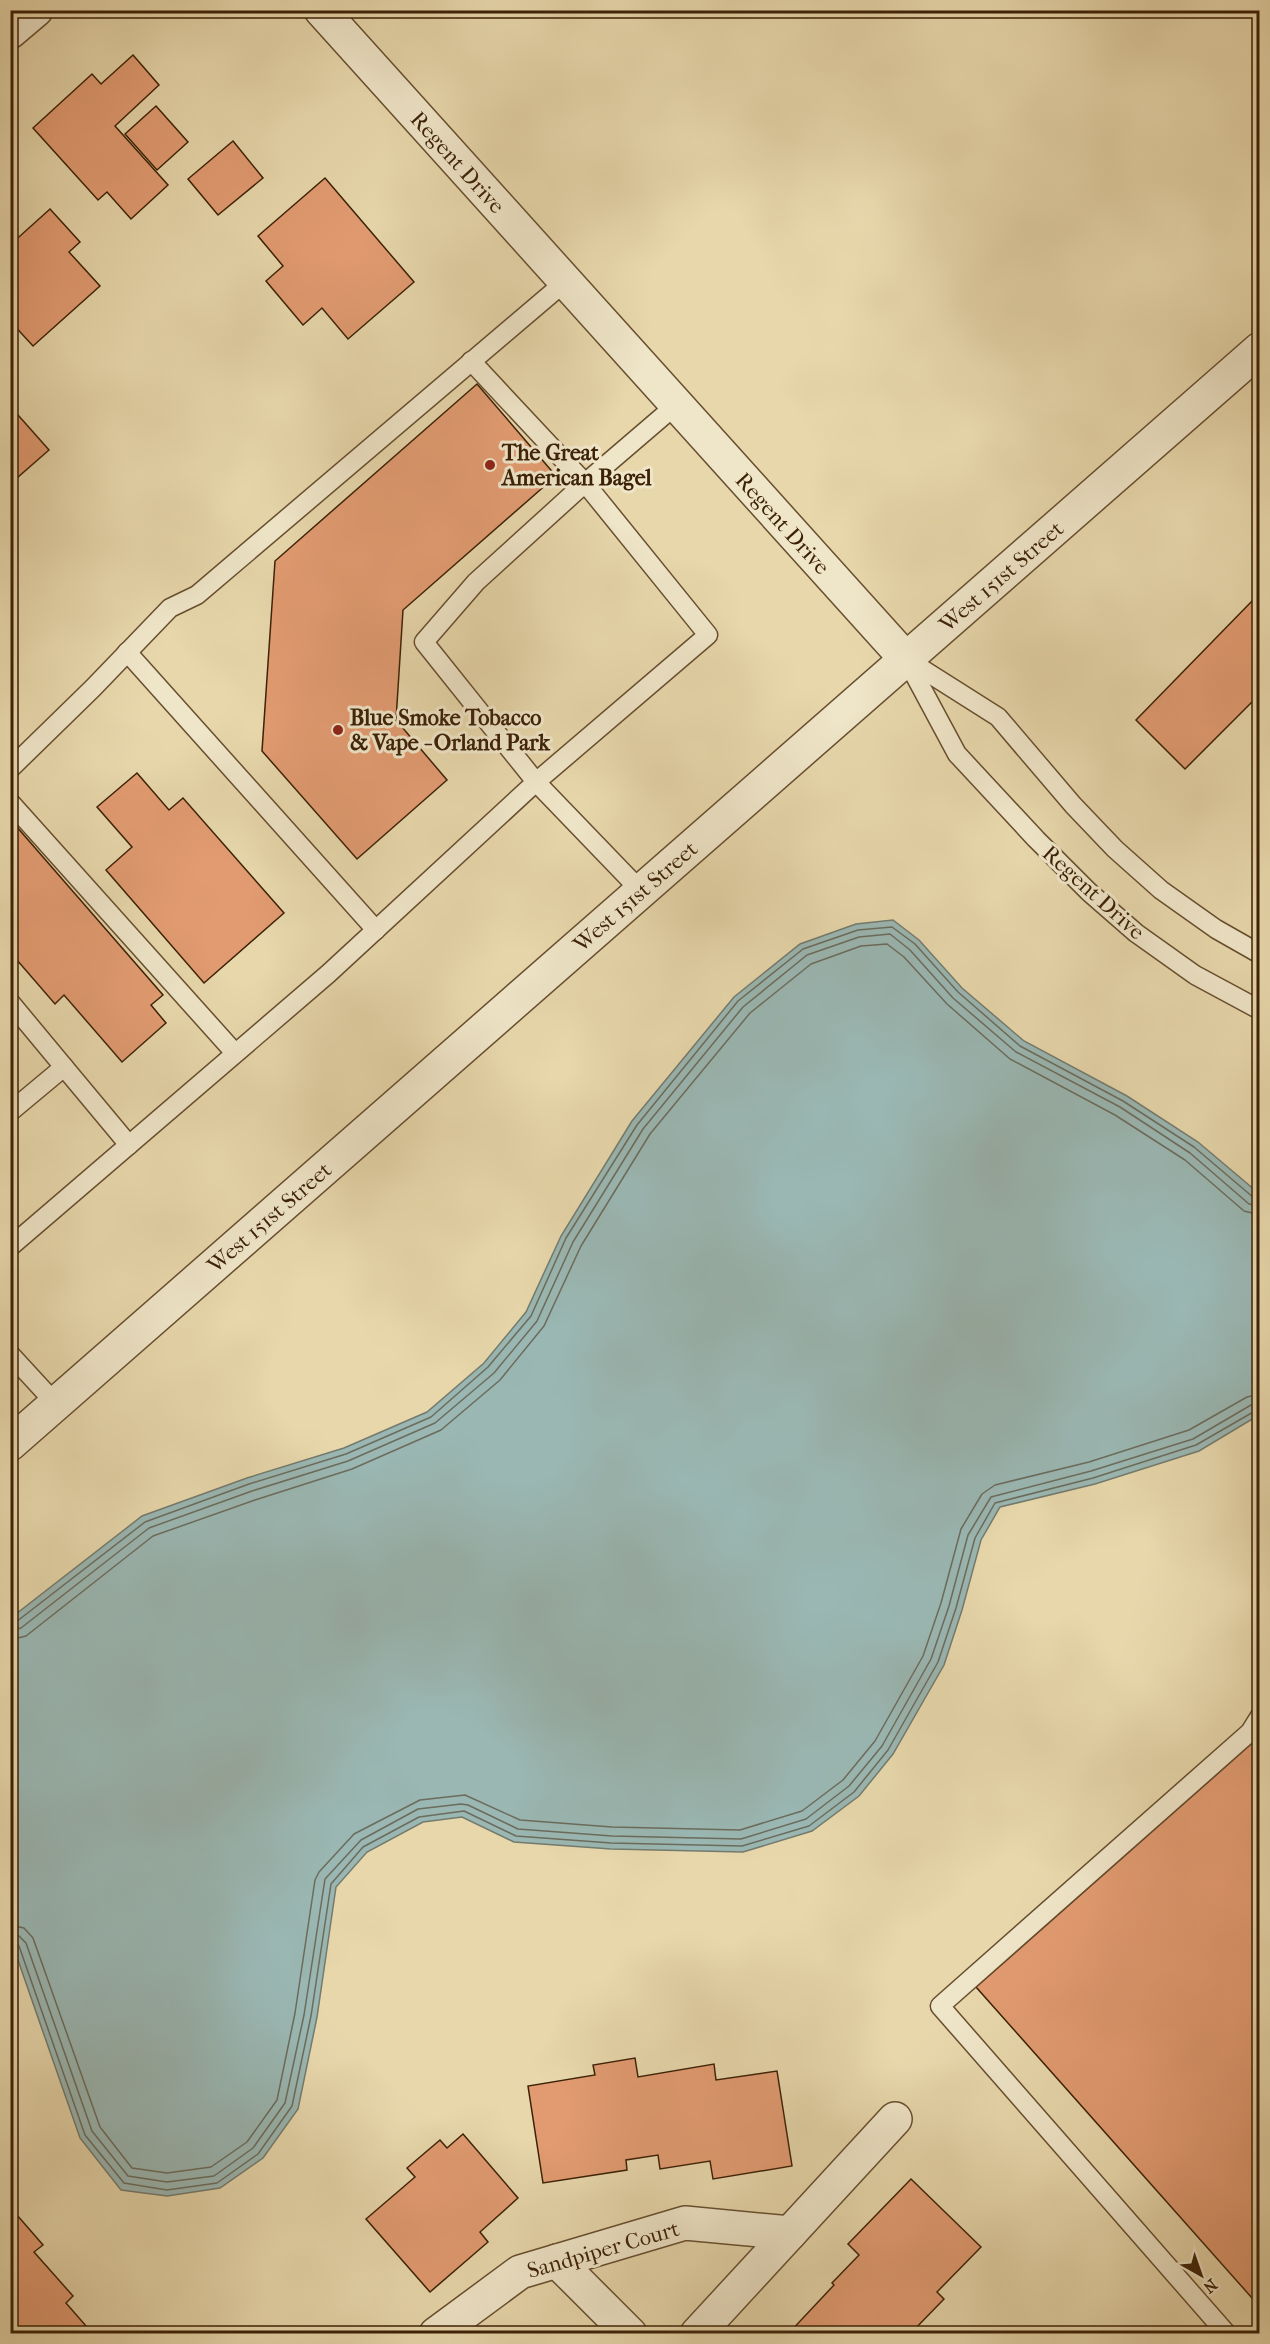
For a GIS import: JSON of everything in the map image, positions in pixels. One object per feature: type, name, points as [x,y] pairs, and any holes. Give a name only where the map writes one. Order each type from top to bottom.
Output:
[{"type":"street","points":[[10,32],[36,10]]},
{"type":"street","name":"Regent Drive","points":[[321,10],[906,659]]},
{"type":"street","name":"West 151st Street","points":[[10,1444],[1260,350]]},
{"type":"street","points":[[697,2334],[895,2119]]},
{"type":"street","name":"Sandpiper Court","points":[[436,2334],[520,2272],[685,2223],[790,2233]]},
{"type":"street","points":[[557,2261],[630,2334]]},
{"type":"lane","points":[[10,769],[170,608],[197,595],[566,282]]},
{"type":"lane","points":[[10,1247],[328,974],[536,782],[708,635],[585,483],[471,361]]},
{"type":"lane","points":[[641,891],[536,782],[424,642],[476,582],[585,483],[676,405]]},
{"type":"lane","points":[[127,652],[375,930]]},
{"type":"lane","points":[[906,659],[998,717],[1073,805],[1115,849],[1161,890],[1216,929],[1260,954]]},
{"type":"lane","name":"Regent Drive","points":[[906,659],[957,754],[1089,892],[1136,933],[1195,975],[1260,1010]]},
{"type":"lane","points":[[10,802],[235,1053]]},
{"type":"lane","points":[[10,1002],[129,1145]]},
{"type":"lane","points":[[10,1112],[64,1067]]},
{"type":"lane","points":[[10,1354],[56,1404]]},
{"type":"lane","points":[[1227,2334],[940,2007],[1250,1732],[1260,1716]]},
{"type":"water","points":[[893,920],[919,940],[962,988],[1024,1041],[1127,1096],[1198,1142],[1260,1196],[1259,1415],[1199,1451],[1095,1484],[1000,1507],[981,1540],[944,1665],[893,1754],[859,1796],[812,1831],[743,1852],[611,1849],[514,1842],[462,1817],[423,1822],[367,1852],[336,1887],[317,2017],[298,2109],[263,2158],[220,2188],[167,2196],[121,2190],[80,2138],[11,1940],[11,1621],[16,1614],[142,1516],[247,1478],[344,1448],[427,1412],[484,1363],[526,1312],[561,1236],[632,1121],[734,997],[800,944],[856,924]]},
{"type":"building","points":[[133,55],[159,85],[115,126],[168,185],[131,219],[107,192],[98,200],[33,128],[92,74],[101,84]]},
{"type":"building","points":[[156,106],[188,142],[157,170],[125,134]]},
{"type":"building","points":[[233,141],[263,178],[218,215],[188,179]]},
{"type":"building","points":[[325,178],[414,282],[348,339],[322,308],[303,325],[266,281],[283,266],[258,236]]},
{"type":"building","points":[[50,209],[80,242],[69,252],[100,286],[33,346],[10,321],[10,245]]},
{"type":"building","points":[[477,384],[556,476],[403,610],[396,720],[447,780],[357,859],[262,751],[275,561]]},
{"type":"building","points":[[10,406],[49,450],[10,484]]},
{"type":"building","points":[[1253,600],[1260,606],[1260,694],[1185,769],[1136,720]]},
{"type":"building","points":[[137,773],[169,810],[183,798],[284,913],[204,983],[106,870],[132,847],[97,807]]},
{"type":"building","points":[[16,826],[163,995],[151,1005],[166,1023],[122,1062],[64,995],[55,1004],[10,952],[10,831]]},
{"type":"building","points":[[1260,1736],[1260,2307],[976,1987]]},
{"type":"building","points":[[635,2058],[638,2077],[714,2064],[716,2080],[777,2071],[792,2166],[713,2179],[710,2161],[660,2169],[658,2155],[626,2160],[627,2170],[543,2183],[528,2086],[595,2075],[593,2065]]},
{"type":"building","points":[[463,2134],[518,2198],[480,2232],[488,2242],[430,2292],[366,2219],[415,2177],[407,2168],[440,2140],[447,2148]]},
{"type":"building","points":[[911,2179],[981,2247],[937,2292],[944,2299],[910,2334],[788,2334],[859,2255],[848,2244]]},
{"type":"building","points":[[10,2207],[43,2245],[34,2252],[73,2296],[66,2303],[93,2334],[10,2334]]},
{"type":"building","points":[[555,2327],[561,2334],[548,2334]]},
{"type":"place","name":"The Great American Bagel","points":[[490,465]]},
{"type":"place","name":"Blue Smoke Tobacco & Vape - Orland Park","points":[[338,730]]}]
